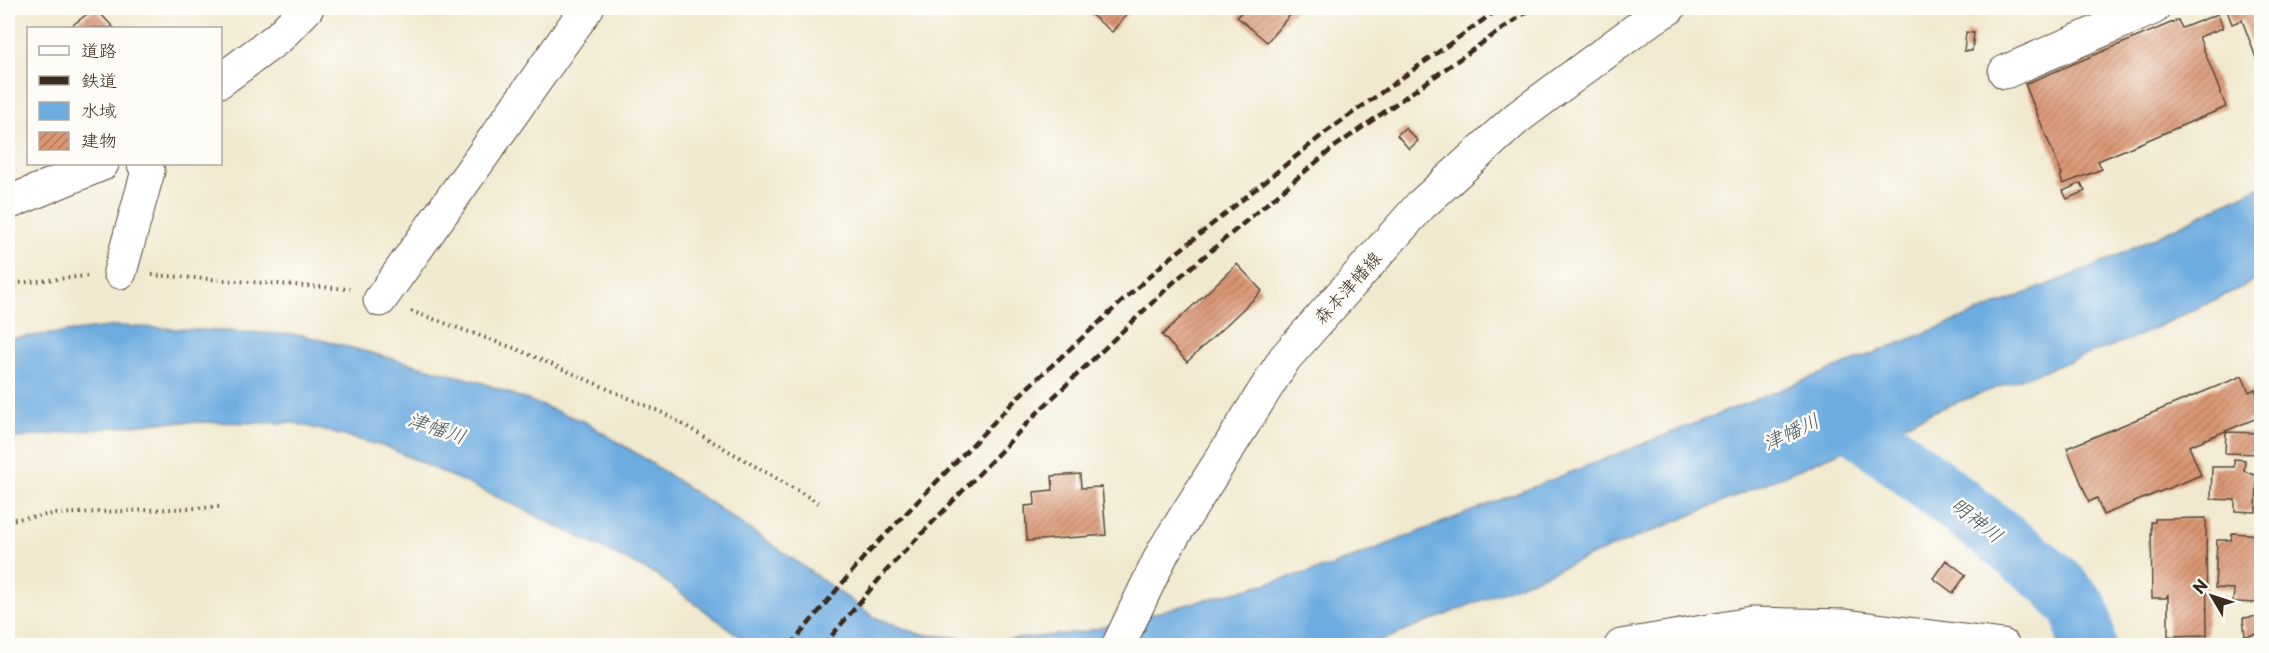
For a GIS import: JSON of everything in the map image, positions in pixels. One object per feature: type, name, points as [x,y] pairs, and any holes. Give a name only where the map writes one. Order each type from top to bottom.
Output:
[{"type":"main road","points":[[222,80],[278,38],[307,8]]},
{"type":"main road","points":[[380,300],[586,8]]},
{"type":"main road","name":"森本津幡線","points":[[1118,645],[1163,552],[1285,358],[1420,206],[1517,118],[1645,23],[1669,8]]},
{"type":"main road","points":[[2005,72],[2153,8]]},
{"type":"main road","points":[[8,203],[100,165]]},
{"type":"main road","points":[[120,272],[148,171],[145,165]]},
{"type":"main road","points":[[1622,645],[1750,624],[1846,626],[2003,645]]},
{"type":"path","points":[[8,284],[120,272],[348,288],[519,350],[665,414],[819,503]]},
{"type":"path","points":[[8,520],[54,514],[220,507]]},
{"type":"water","name":"津幡川","points":[[2261,186],[2261,278],[2136,337],[1947,406],[1682,519],[1371,645],[751,645],[655,574],[506,501],[387,447],[295,423],[160,422],[8,439],[8,339],[117,326],[303,335],[480,382],[585,422],[639,455],[776,547],[874,617],[919,634],[997,641],[1084,632],[1332,566],[2098,265]]},
{"type":"building","points":[[95,8],[113,27],[70,27]]},
{"type":"building","points":[[1083,8],[1132,8],[1112,32]]},
{"type":"building","points":[[1245,8],[1296,8],[1267,42],[1237,17]]},
{"type":"building","points":[[2226,8],[2262,8],[2262,74],[2242,20],[2232,24]]},
{"type":"building","points":[[2218,14],[2223,28],[2199,37],[2226,107],[2098,161],[2102,169],[2063,184],[2060,176],[2062,175],[2025,84],[2178,20],[2182,28]]},
{"type":"building","points":[[1966,32],[1974,33],[1972,51],[1964,51]]},
{"type":"building","points":[[1405,128],[1418,141],[1409,149],[1397,135]]},
{"type":"building","points":[[2081,183],[2085,191],[2067,199],[2063,191]]},
{"type":"building","points":[[1237,264],[1262,291],[1187,362],[1162,335]]},
{"type":"building","points":[[2242,376],[2249,392],[2255,389],[2262,406],[2262,416],[2189,446],[2201,475],[2103,515],[2097,498],[2089,502],[2067,448]]},
{"type":"building","points":[[2226,432],[2262,433],[2262,454],[2225,453]]},
{"type":"building","points":[[2234,459],[2245,460],[2244,471],[2257,476],[2256,512],[2235,511],[2235,500],[2211,499],[2212,467],[2234,467]]},
{"type":"building","points":[[1080,474],[1081,488],[1102,487],[1106,535],[1027,541],[1025,506],[1035,505],[1034,492],[1053,490],[1052,476]]},
{"type":"building","points":[[2206,518],[2207,635],[2168,636],[2168,594],[2166,598],[2152,598],[2151,522],[2155,522],[2155,519]]},
{"type":"building","points":[[2232,533],[2262,535],[2262,582],[2259,582],[2258,603],[2233,602],[2234,589],[2215,588],[2217,540],[2231,540]]},
{"type":"building","points":[[1946,560],[1966,575],[1953,593],[1933,578]]},
{"type":"building","points":[[2262,616],[2262,633],[2245,636],[2243,618]]},
{"type":"waterway","name":"明神川","points":[[1840,412],[2055,581],[2081,611],[2087,646]]},
{"type":"railway","points":[[790,646],[865,556],[1025,390],[1163,264],[1326,132],[1500,8]]},
{"type":"railway","points":[[823,646],[886,571],[1040,410],[1176,280],[1333,148],[1532,8]]}]
